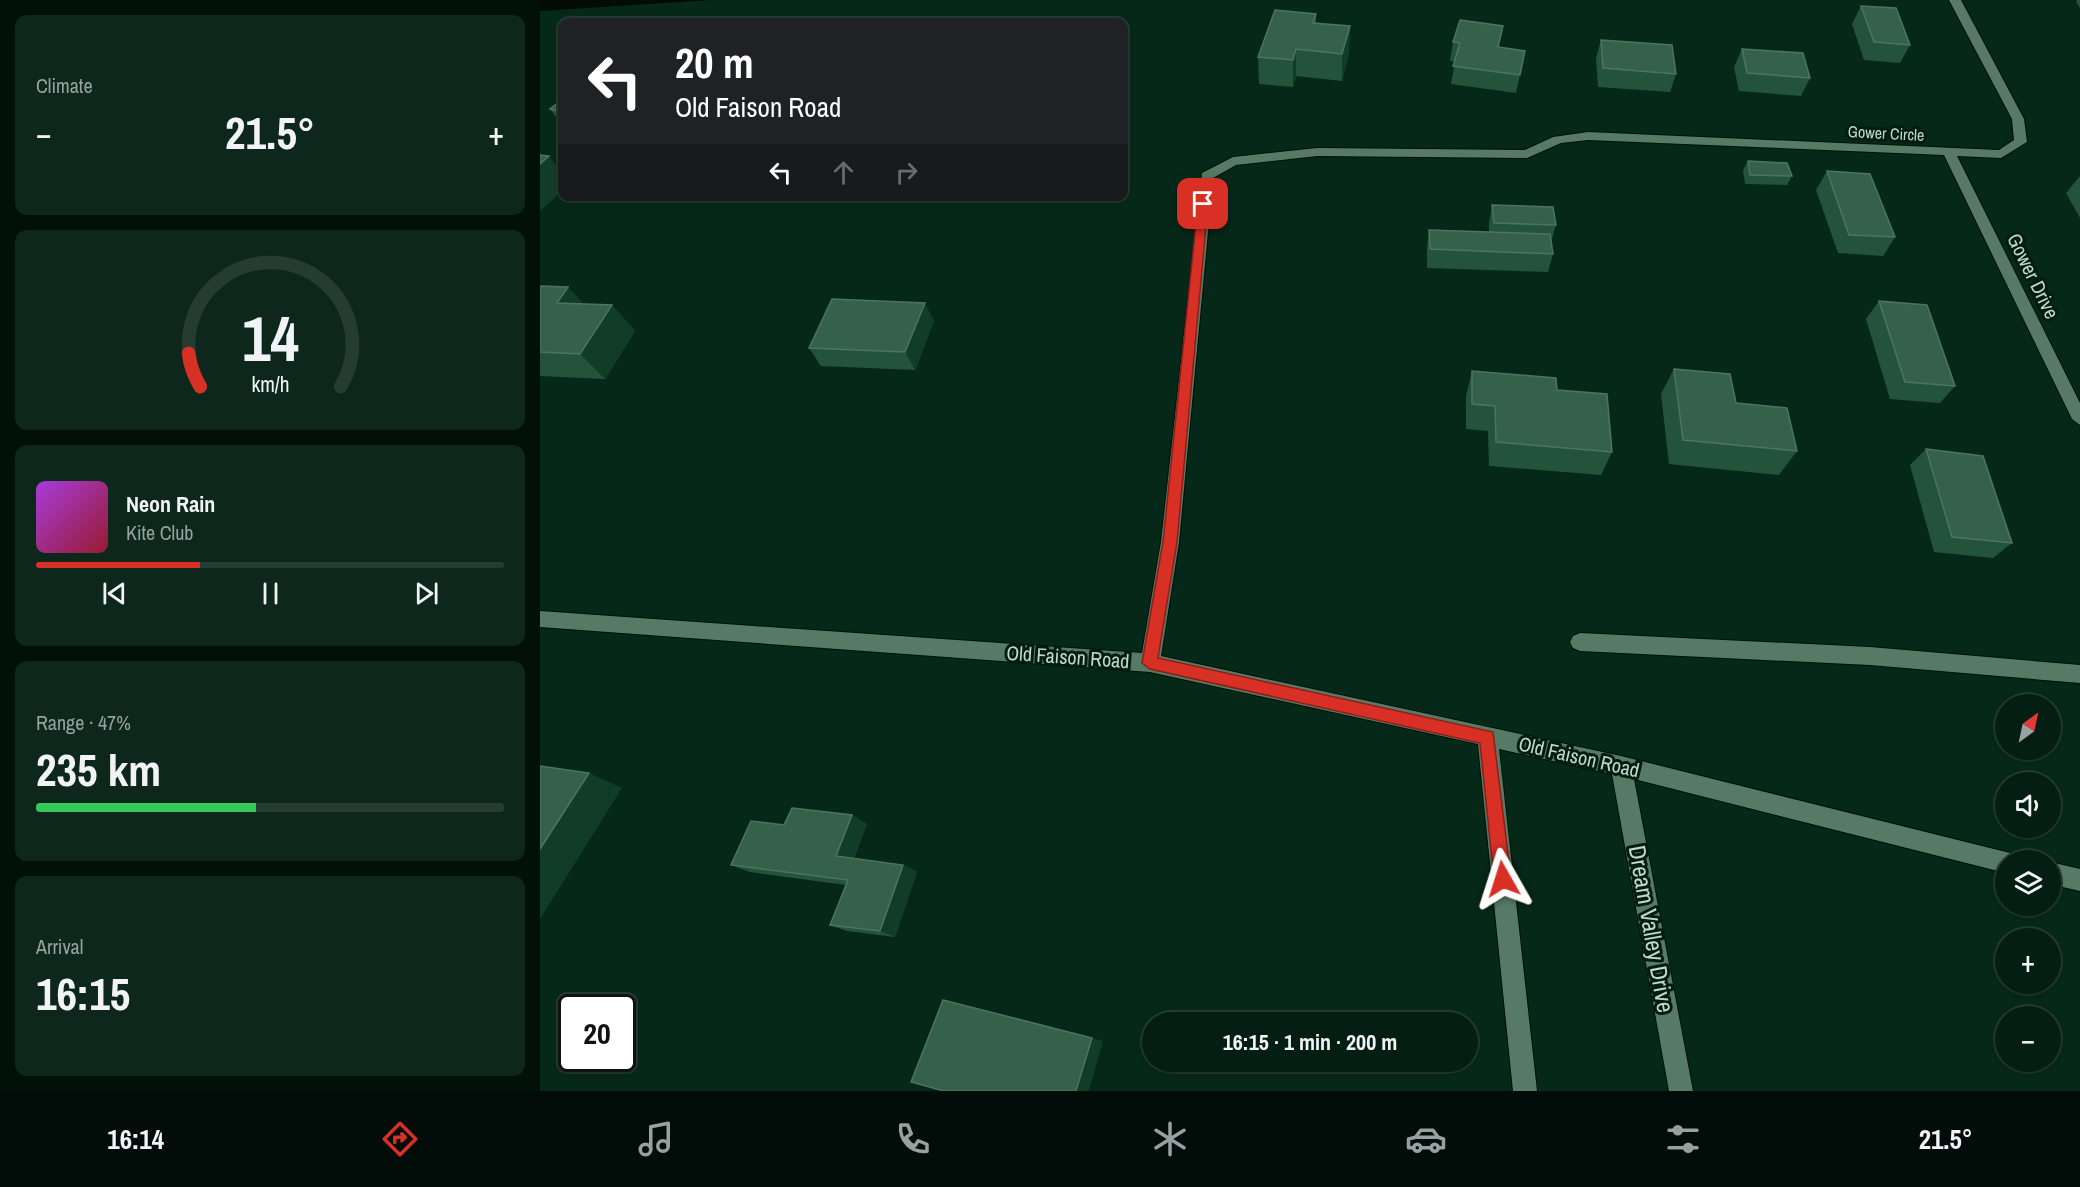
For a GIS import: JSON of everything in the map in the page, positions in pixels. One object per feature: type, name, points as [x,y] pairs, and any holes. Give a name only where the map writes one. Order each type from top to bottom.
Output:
[{"type":"street","name":"Gower Circle","points":[[1150,663],[1170,542],[1207,176],[1233,161],[1317,152],[1527,154],[1558,140],[1588,136],[2001,154],[2021,142],[2018,119],[1955,0]]},
{"type":"street","name":"Gower Drive","points":[[1949,153],[2080,419]]},
{"type":"street","name":"Old Faison Road","points":[[540,619],[1150,663],[1621,766],[1995,859]]},
{"type":"street","points":[[1580,642],[1870,656],[2080,674]]},
{"type":"street","points":[[1487,737],[1525,1091]]},
{"type":"street","name":"Dream Valley Drive","points":[[1621,766],[1681,1091]]},
{"type":"street","points":[[2061,876],[2080,880]]},
{"type":"shaded area","points":[[540,0],[711,0],[540,11]]},
{"type":"building","points":[[1861,6],[1896,8],[1910,45],[1874,42]]},
{"type":"building","points":[[1275,10],[1316,14],[1313,23],[1350,26],[1342,54],[1296,49],[1293,60],[1258,57]]},
{"type":"building","points":[[1460,20],[1503,26],[1498,47],[1525,51],[1520,75],[1453,66],[1460,43],[1453,42]]},
{"type":"building","points":[[1601,40],[1672,45],[1676,74],[1603,68]]},
{"type":"building","points":[[1742,49],[1803,53],[1810,78],[1747,73]]},
{"type":"building","points":[[558,103],[558,111],[550,109]]},
{"type":"building","points":[[540,155],[549,156],[540,164]]},
{"type":"building","points":[[1748,161],[1787,163],[1792,176],[1750,175]]},
{"type":"building","points":[[1827,171],[1870,174],[1895,237],[1849,235]]},
{"type":"building","points":[[1492,205],[1553,207],[1556,225],[1494,223]]},
{"type":"building","points":[[1429,230],[1550,234],[1553,254],[1430,249]]},
{"type":"building","points":[[540,286],[568,287],[557,303],[612,305],[580,354],[540,352]]},
{"type":"building","points":[[832,299],[925,303],[905,352],[809,348]]},
{"type":"building","points":[[1879,301],[1927,305],[1955,386],[1905,382]]},
{"type":"building","points":[[1674,369],[1730,374],[1736,403],[1787,408],[1797,451],[1683,440]]},
{"type":"building","points":[[1472,371],[1556,378],[1557,390],[1607,394],[1612,452],[1496,442],[1495,406],[1472,404]]},
{"type":"building","points":[[1926,449],[1983,456],[2012,543],[1952,537]]},
{"type":"building","points":[[540,766],[589,773],[540,849]]},
{"type":"building","points":[[792,808],[852,815],[836,856],[903,865],[880,931],[830,925],[848,880],[731,865],[751,821],[784,825]]},
{"type":"building","points":[[943,1000],[1092,1038],[1076,1091],[944,1091],[911,1082]]},
{"type":"route","points":[[1203,204],[1170,542],[1150,663],[1487,737],[1503,879]]}]
